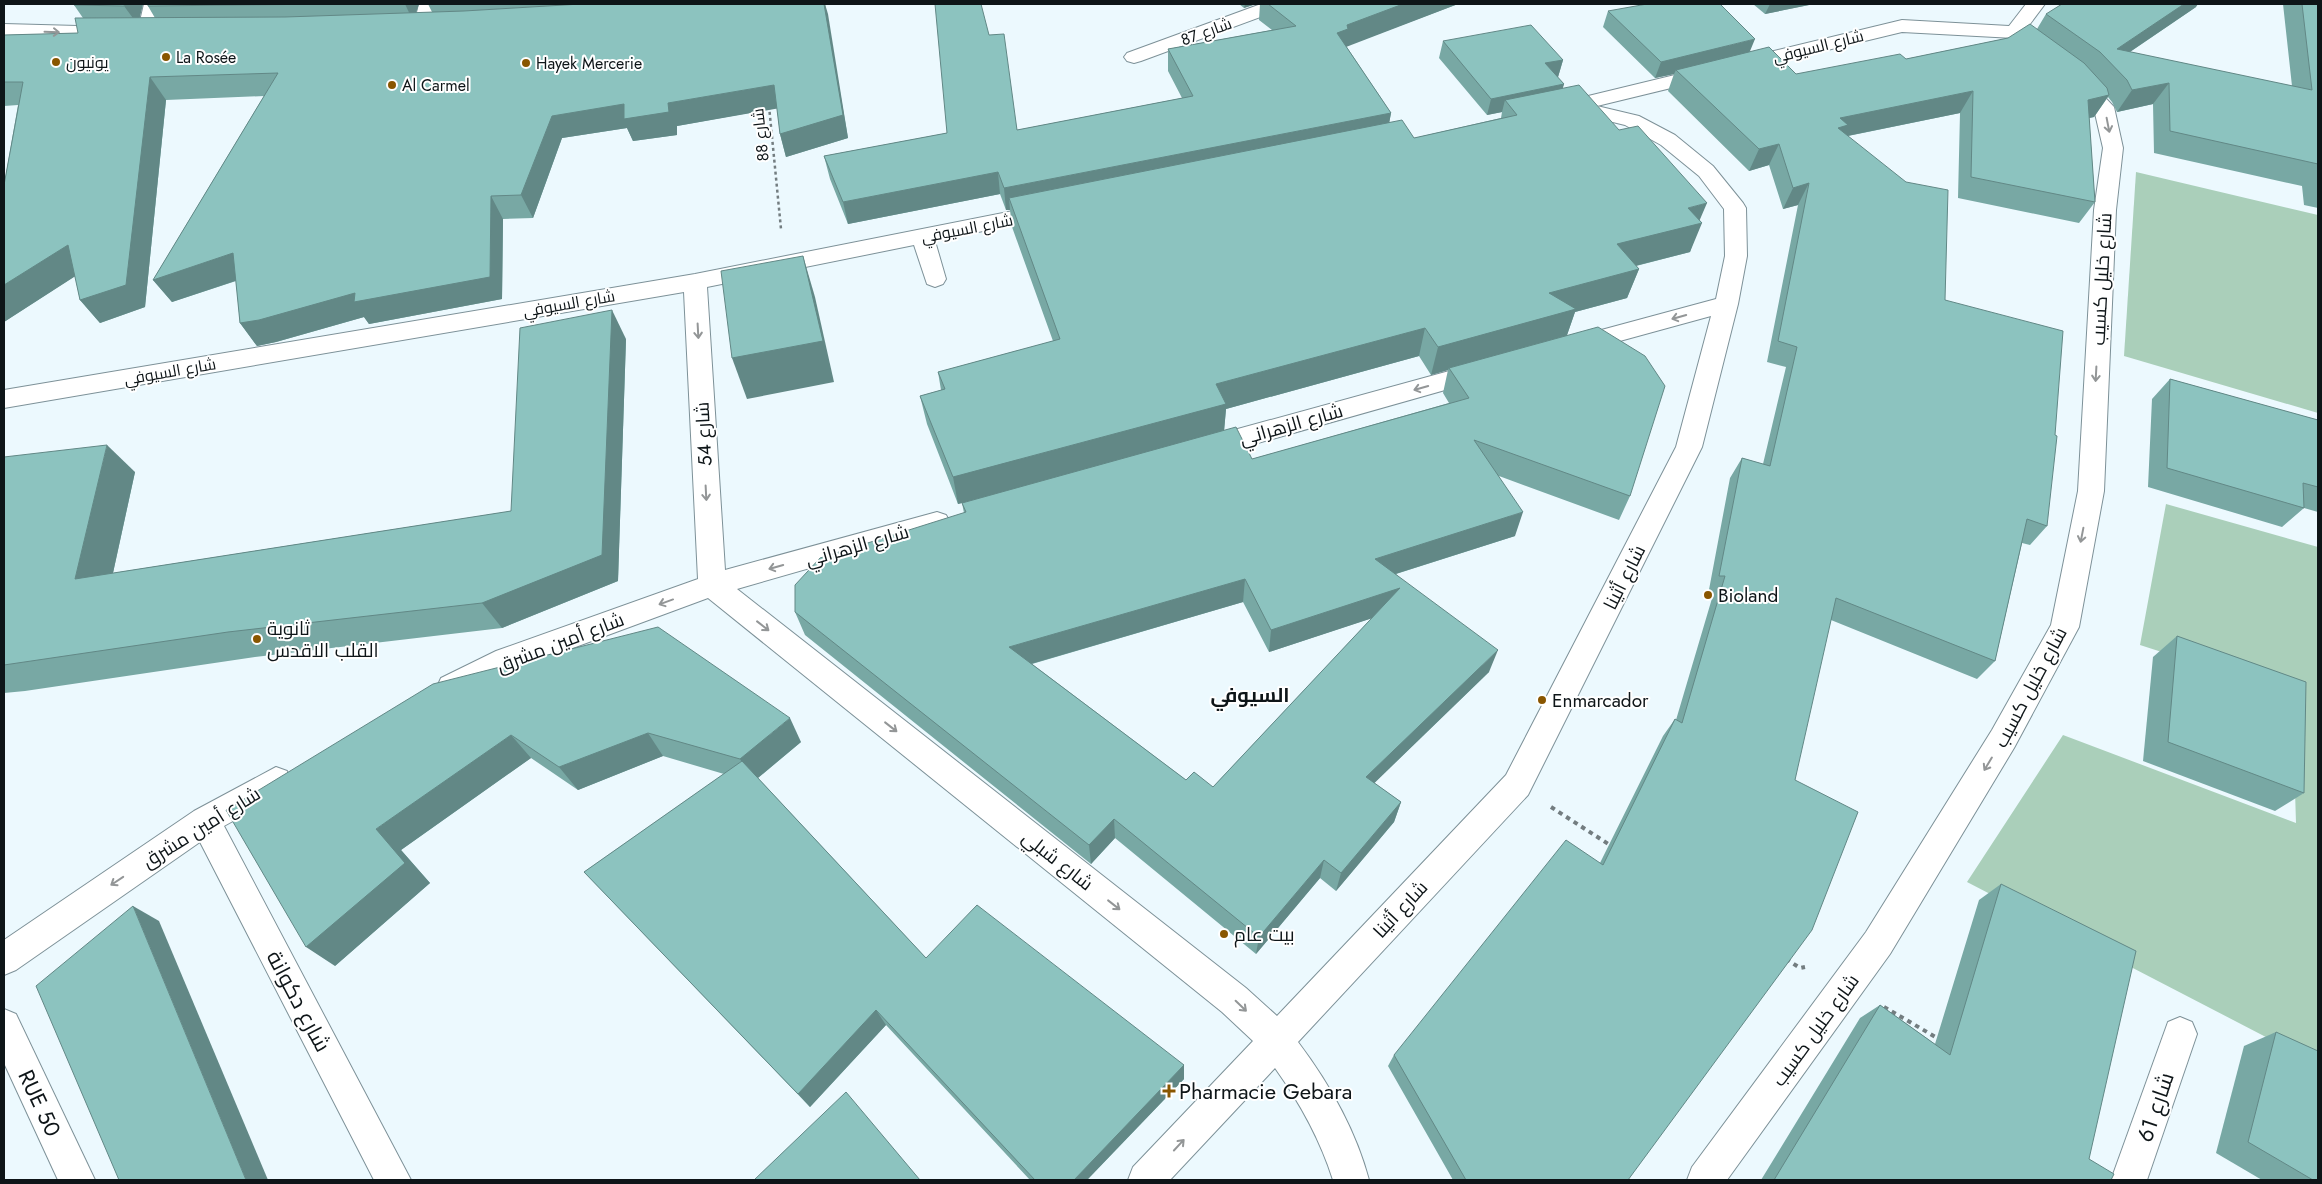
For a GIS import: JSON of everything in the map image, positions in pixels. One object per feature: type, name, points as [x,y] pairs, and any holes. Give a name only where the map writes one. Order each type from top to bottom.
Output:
[{"type":"street","points":[[147,34],[153,4]]},
{"type":"street","points":[[428,4],[414,29],[443,28]]},
{"type":"street","name":"شارع 87","points":[[1134,57],[1278,4]]},
{"type":"street","points":[[2035,48],[2036,4]]},
{"type":"street","name":"شارع السيوفي","points":[[1535,113],[1574,106],[1902,26],[2035,48]]},
{"type":"street","points":[[4,30],[166,34]]},
{"type":"street","name":"شارع خليل كسيب","points":[[1705,1180],[1878,943],[2003,739],[2064,626],[2091,491],[2104,220],[2112,148],[2104,107],[2078,79],[2035,48]]},
{"type":"street","name":"شارع أثينا","points":[[1146,1180],[1517,785],[1689,447],[1726,304],[1736,256],[1735,208],[1706,171],[1668,140],[1632,120],[1574,106]]},
{"type":"street","name":"شارع السيوفي","points":[[4,399],[695,282],[1068,207]]},
{"type":"street","points":[[923,237],[936,279]]},
{"type":"street","name":"شارع 54","points":[[695,282],[712,585]]},
{"type":"street","points":[[1554,351],[1726,304]]},
{"type":"street","name":"شارع الزهراني","points":[[1180,455],[1506,365]]},
{"type":"street","name":"شارع الزهراني","points":[[712,585],[960,516]]},
{"type":"street","name":"شارع أمين مشرق","points":[[426,700],[506,660],[712,585]]},
{"type":"street","name":"شارع شبلي","points":[[712,585],[1234,1000],[1275,1041],[1316,1098],[1347,1166],[1351,1180]]},
{"type":"street","name":"شارع أمين مشرق","points":[[4,959],[205,821],[296,769]]},
{"type":"street","name":"شارع دكوانة","points":[[205,821],[393,1180]]},
{"type":"street","name":"RUE 50","points":[[4,1026],[76,1180]]},
{"type":"street","name":"شارع 61","points":[[2129,1180],[2180,1034]]},
{"type":"path","name":"شارع 88","points":[[768,100],[785,264]]},
{"type":"green space","points":[[2136,172],[2318,215],[2318,413],[2124,356]]},
{"type":"green space","points":[[2166,504],[2318,547],[2318,1064],[1967,882],[2063,735],[2296,823],[2292,694],[2140,645]]},
{"type":"building","points":[[74,4],[125,4],[124,6]]},
{"type":"building","points":[[148,4],[334,4],[148,6]]},
{"type":"building","points":[[581,4],[824,4],[843,115],[780,134],[774,85],[668,103],[669,112],[624,119],[624,104],[552,116],[521,195],[491,196],[490,277],[354,302],[355,293],[259,320],[240,323],[233,253],[153,280],[278,73],[150,77],[126,285],[80,300],[68,245],[4,285],[4,185],[23,82],[4,82],[4,35],[78,33],[75,18],[285,17],[464,11]]},
{"type":"building","points":[[935,4],[981,4],[989,35],[1004,34],[1017,130],[1193,96],[1168,49],[1296,26],[1268,4],[1403,4],[1347,25],[1348,29],[1337,33],[1391,113],[1004,188],[998,172],[843,202],[824,156],[947,133]]},
{"type":"building","points":[[1647,4],[1720,4],[1755,39],[1661,62],[1608,11]]},
{"type":"building","points":[[2062,4],[2184,4],[2117,49],[2312,90],[2302,4],[2318,4],[2318,164],[2170,131],[2169,83],[2132,90],[2127,80],[2100,52],[2046,14]]},
{"type":"building","points":[[2030,24],[2084,63],[2107,88],[2109,95],[2088,100],[2095,202],[1971,177],[1973,91],[1840,118],[1848,125],[1838,128],[1906,182],[1948,190],[1945,300],[2063,331],[2055,435],[2057,436],[2047,526],[2027,519],[1995,661],[1836,598],[1795,780],[1858,812],[1812,930],[1628,1180],[1466,1180],[1394,1055],[1566,840],[1603,865],[1675,719],[1682,723],[1725,576],[1719,576],[1742,458],[1770,466],[1797,347],[1778,341],[1809,183],[1793,188],[1779,144],[1759,149],[1676,70],[1769,47],[1796,74],[1900,54],[1906,59],[2008,38]]},
{"type":"building","points":[[1531,25],[1563,60],[1545,63],[1564,84],[1491,99],[1443,41]]},
{"type":"building","points":[[1579,85],[1619,130],[1638,126],[1707,203],[1688,208],[1702,223],[1617,244],[1639,269],[1549,293],[1576,309],[1438,347],[1425,328],[1216,384],[1226,404],[953,477],[920,396],[945,389],[938,372],[1060,339],[1009,198],[1402,120],[1414,138],[1517,115],[1505,100]]},
{"type":"building","points":[[803,256],[823,341],[732,358],[721,271]]},
{"type":"building","points":[[612,310],[602,555],[482,603],[228,632],[4,665],[4,457],[107,445],[75,579],[511,511],[520,328]]},
{"type":"building","points":[[1598,327],[1645,356],[1665,386],[1630,496],[1474,440],[1523,512],[1375,559],[1498,650],[1366,777],[1401,802],[1341,873],[1324,860],[1259,937],[1114,819],[1089,845],[795,612],[795,585],[820,558],[966,512],[962,503],[1236,427],[1252,459],[1469,398],[1449,368]],"holes":[[[1245,579],[1271,630],[1400,588],[1213,787],[1194,772],[1186,780],[1009,647]]]},
{"type":"building","points":[[2170,379],[2318,420],[2318,487],[2303,483],[2304,508],[2167,468]]},
{"type":"building","points":[[658,627],[790,718],[740,759],[648,733],[559,767],[511,735],[376,829],[405,863],[306,947],[226,810],[433,684]]},
{"type":"building","points":[[2177,636],[2306,682],[2304,793],[2168,742]]},
{"type":"building","points":[[742,761],[926,958],[977,905],[1184,1065],[1074,1180],[1035,1180],[876,1010],[798,1094],[584,872]]},
{"type":"building","points":[[2001,884],[2136,951],[2089,1159],[2114,1174],[2111,1180],[1774,1180],[1880,1005],[1950,1055]]},
{"type":"building","points":[[133,906],[246,1180],[119,1180],[36,986]]},
{"type":"building","points":[[2276,1032],[2318,1051],[2318,1180],[2313,1180],[2248,1142]]},
{"type":"building","points":[[846,1092],[920,1180],[754,1180]]},
{"type":"place","name":"La Rosée","points":[[166,57]]},
{"type":"place","name":"يونيون","points":[[56,62]]},
{"type":"place","name":"Hayek Mercerie","points":[[526,63]]},
{"type":"place","name":"Al Carmel","points":[[392,85]]},
{"type":"place","name":"Bioland","points":[[1708,595]]},
{"type":"place","name":"ثانوية القلب الاقدس","points":[[257,639]]},
{"type":"place","name":"Enmarcador","points":[[1542,700]]},
{"type":"place","name":"بيت عام","points":[[1224,934]]},
{"type":"place","name":"Pharmacie Gebara","points":[[1169,1091]]},
{"type":"district","name":"السيوفي","points":[[1250,695]]}]
